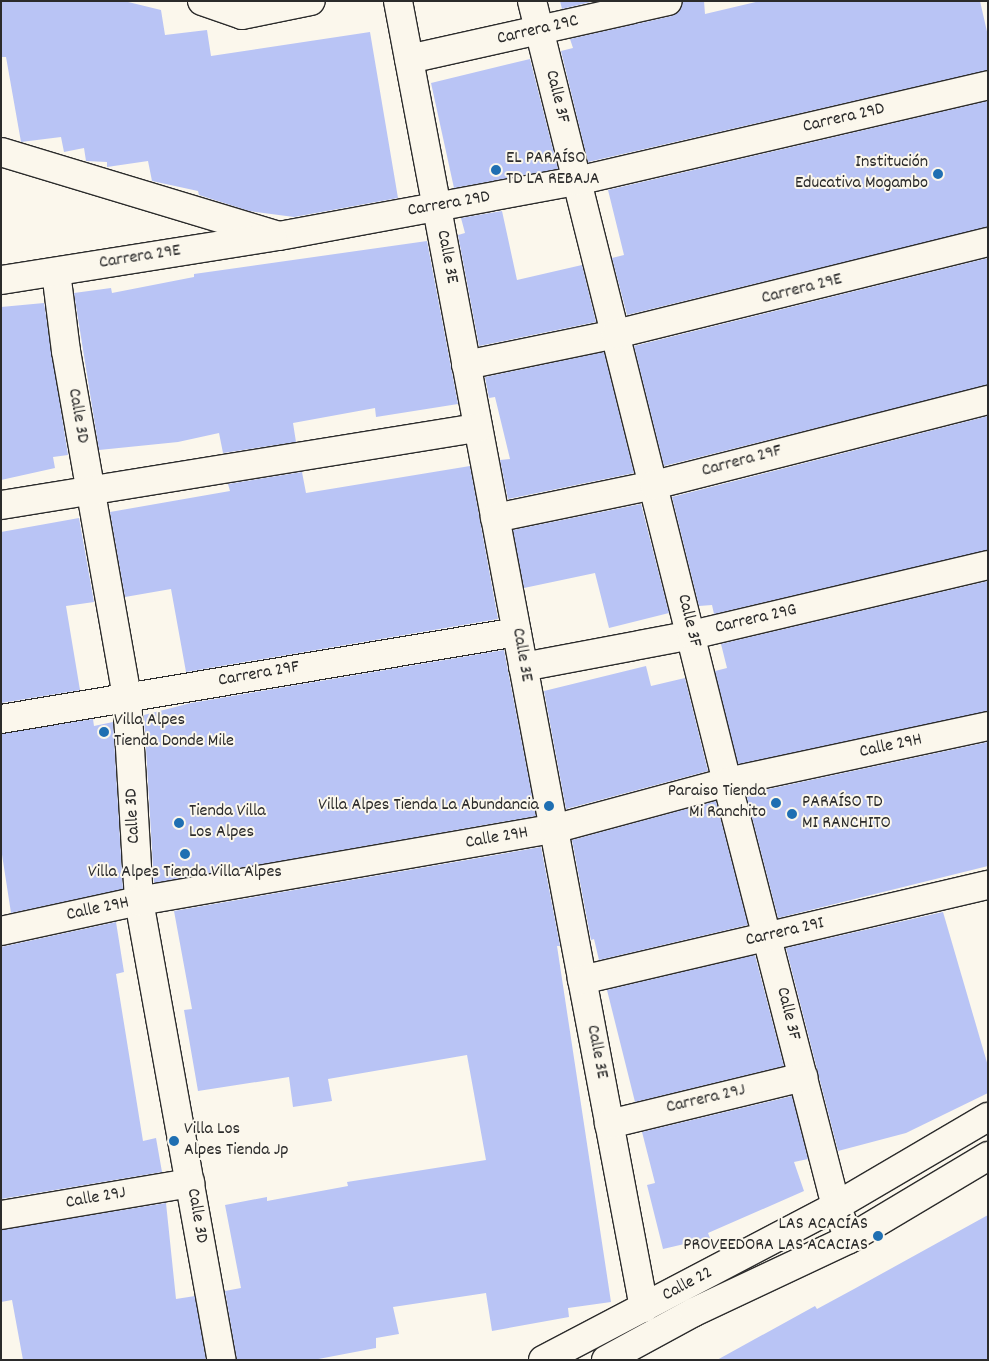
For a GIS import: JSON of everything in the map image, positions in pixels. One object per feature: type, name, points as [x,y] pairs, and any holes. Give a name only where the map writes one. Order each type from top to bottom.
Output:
[{"type":"street","points":[[202,1],[242,15],[311,1]]},
{"type":"street","name":"Calle 3E","points":[[398,1],[644,1308]]},
{"type":"street","name":"Calle 3F","points":[[532,1],[692,635],[727,782],[836,1206],[850,1239]]},
{"type":"street","name":"Carrera 29C","points":[[408,59],[668,1]]},
{"type":"street","name":"Carrera 29D","points":[[1,152],[279,236],[577,181],[988,85]]},
{"type":"street","name":"Carrera 29E","points":[[1,280],[279,236]]},
{"type":"street","name":"Carrera 29E","points":[[466,365],[616,334],[988,242]]},
{"type":"street","name":"Calle 3D","points":[[56,272],[91,492],[127,698],[138,901],[222,1360]]},
{"type":"street","name":"Carrera 29F","points":[[495,518],[654,485],[988,400]]},
{"type":"street","points":[[1,505],[91,492],[478,428]]},
{"type":"street","name":"Carrera 29G","points":[[523,667],[692,635],[988,565]]},
{"type":"street","name":"Carrera 29F","points":[[1,719],[517,632]]},
{"type":"street","name":"Calle 29H","points":[[1,931],[138,901],[553,829],[727,782],[988,726]]},
{"type":"street","name":"Carrera 29I","points":[[582,980],[768,937],[986,891]]},
{"type":"street","name":"Carrera 29J","points":[[609,1124],[803,1077]]},
{"type":"street","name":"Calle 22","points":[[543,1360],[836,1206],[988,1117]]},
{"type":"street","name":"Calle 22","points":[[606,1360],[694,1312],[850,1239],[988,1156]]},
{"type":"street","name":"Calle 29J","points":[[1,1215],[190,1183]]},
{"type":"building","points":[[1,1],[124,1],[161,10],[165,35],[207,30],[211,56],[370,32],[398,198],[294,217],[249,211],[199,195],[198,191],[152,181],[148,161],[107,167],[107,162],[86,161],[84,148],[64,152],[61,137],[21,142],[6,57],[1,57]]},
{"type":"building","points":[[560,1],[595,1],[562,9]]},
{"type":"building","points":[[683,1],[704,1],[705,14],[760,1],[980,1],[988,36],[988,70],[588,162],[561,51],[573,48],[570,39],[672,16],[679,12]]},
{"type":"building","points":[[530,59],[558,169],[454,188],[431,83]]},
{"type":"building","points":[[988,101],[988,227],[627,315],[612,258],[624,255],[608,190]]},
{"type":"building","points":[[502,211],[517,280],[582,265],[596,322],[479,346],[458,235],[465,233],[461,218]]},
{"type":"building","points":[[427,241],[458,404],[376,417],[375,408],[293,423],[296,442],[223,453],[219,433],[178,442],[99,450],[74,293],[111,288],[112,293],[194,277],[194,274]]},
{"type":"building","points":[[988,258],[988,385],[664,466],[634,346]]},
{"type":"building","points":[[44,303],[68,455],[53,457],[55,468],[1,480],[1,307]]},
{"type":"building","points":[[604,352],[634,473],[508,499],[500,460],[510,459],[495,397],[489,398],[485,377]]},
{"type":"building","points":[[988,416],[988,550],[714,614],[712,605],[699,606],[672,497]]},
{"type":"building","points":[[470,466],[498,619],[186,672],[171,589],[125,597],[110,512],[230,491],[228,484],[302,472],[306,493]]},
{"type":"building","points":[[641,504],[669,613],[609,628],[595,573],[524,588],[513,530]]},
{"type":"building","points":[[79,518],[94,602],[66,606],[80,690],[1,703],[1,532]]},
{"type":"building","points":[[988,581],[988,711],[738,764],[715,671],[727,668],[721,644]]},
{"type":"building","points":[[504,650],[536,816],[154,883],[144,715],[191,703]]},
{"type":"building","points":[[646,666],[651,686],[685,678],[708,771],[566,809],[544,691]]},
{"type":"building","points":[[93,719],[94,726],[113,722],[123,889],[11,913],[1,848],[1,734]]},
{"type":"building","points":[[988,742],[988,866],[778,918],[746,794]]},
{"type":"building","points":[[716,801],[748,925],[599,960],[594,939],[591,940],[572,840]]},
{"type":"building","points":[[541,847],[560,946],[557,946],[611,1302],[568,1308],[569,1317],[492,1331],[486,1293],[393,1307],[399,1334],[376,1338],[376,1348],[313,1360],[237,1360],[225,1291],[241,1288],[225,1205],[267,1197],[267,1201],[348,1186],[347,1182],[486,1160],[467,1055],[328,1079],[332,1101],[293,1107],[289,1077],[198,1091],[184,1010],[192,1009],[174,911]]},
{"type":"building","points":[[943,912],[988,1066],[988,1093],[906,1133],[838,1151],[786,948]]},
{"type":"building","points":[[116,922],[124,972],[116,974],[143,1141],[156,1138],[162,1172],[1,1199],[1,947]]},
{"type":"building","points":[[755,955],[784,1066],[635,1102],[607,990]]},
{"type":"building","points":[[792,1096],[808,1159],[794,1162],[804,1191],[708,1233],[710,1238],[663,1249],[647,1185],[655,1183],[642,1132]]},
{"type":"building","points":[[166,1203],[176,1299],[195,1296],[206,1360],[23,1360],[12,1300],[1,1302],[1,1230]]},
{"type":"building","points":[[988,1215],[988,1360],[717,1360],[815,1306],[817,1309]]},
{"type":"place","name":"EL PARAÍSO TD LA REBAJA","points":[[496,170]]},
{"type":"place","name":"Institución Educativa Mogambo","points":[[938,174]]},
{"type":"place","name":"Villa Alpes Tienda Donde Mile","points":[[104,732]]},
{"type":"place","name":"Paraiso Tienda Mi Ranchito","points":[[776,803]]},
{"type":"place","name":"Villa Alpes Tienda La Abundancia","points":[[549,806]]},
{"type":"place","name":"PARAÍSO TD MI RANCHITO","points":[[792,814]]},
{"type":"place","name":"Tienda Villa Los Alpes","points":[[179,823]]},
{"type":"place","name":"Villa Alpes Tienda Villa Alpes","points":[[185,854]]},
{"type":"place","name":"Villa Los Alpes Tienda Jp","points":[[174,1141]]},
{"type":"place","name":"LAS ACACÍAS PROVEEDORA LAS ACACIAS","points":[[878,1236]]}]
